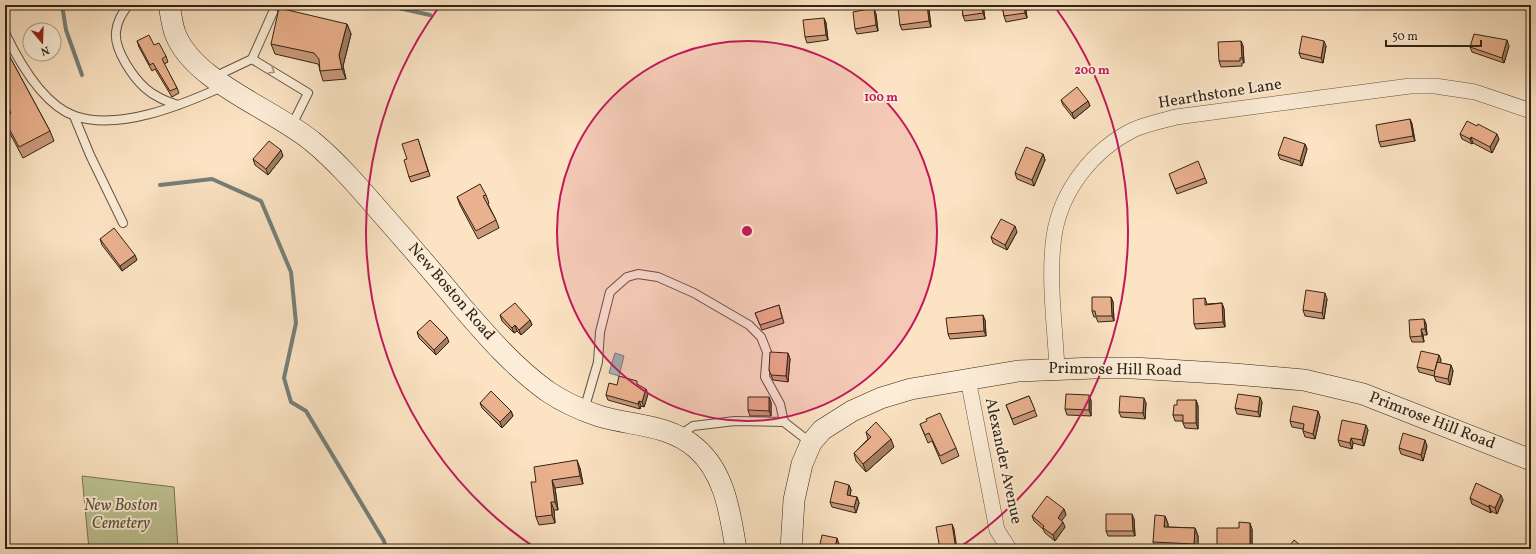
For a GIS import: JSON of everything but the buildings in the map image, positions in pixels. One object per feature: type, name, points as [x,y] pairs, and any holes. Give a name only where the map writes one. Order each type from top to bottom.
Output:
[{"type":"street","name":"New Boston Road","points":[[169,5],[175,33],[182,48],[195,62],[219,81],[291,126],[312,141],[341,168],[485,333],[523,373],[564,402],[599,416],[655,427],[680,436],[697,448],[716,473],[723,487],[736,549]]},
{"type":"street","name":"Hearthstone Lane","points":[[1057,369],[1052,257],[1054,234],[1060,212],[1069,192],[1086,167],[1096,156],[1114,142],[1134,130],[1154,122],[1176,117],[1410,86],[1435,86],[1475,92],[1531,111]]},
{"type":"street","name":"Primrose Hill Road","points":[[791,549],[794,500],[802,464],[811,442],[822,430],[834,421],[881,398],[911,389],[1018,371],[1133,368],[1304,380],[1363,394],[1531,460]]},
{"type":"street","name":"Alexander Avenue","points":[[968,379],[997,530],[1009,549]]},
{"type":"lane","points":[[128,5],[119,18],[115,34],[120,53],[131,72],[145,88],[162,100],[178,105]]},
{"type":"lane","points":[[5,33],[35,84],[55,104],[74,116],[96,120],[125,118],[178,105],[219,81],[252,59],[273,12]]},
{"type":"lane","points":[[252,59],[308,93],[291,126]]},
{"type":"lane","points":[[74,116],[90,155],[123,223]]},
{"type":"lane","points":[[584,410],[598,362],[600,332],[610,292],[627,277],[638,274],[658,277],[694,293],[749,325],[761,337],[767,352],[765,377],[780,404],[784,422]]},
{"type":"lane","points":[[680,436],[694,426],[735,421],[784,422],[811,442]]},
{"type":"green space","name":"New Boston Cemetery","points":[[82,476],[174,487],[178,549],[89,549]]},
{"type":"water","points":[[615,353],[624,356],[619,376],[609,373]]},
{"type":"waterway","points":[[62,5],[66,30],[82,75]]},
{"type":"waterway","points":[[385,5],[430,15]]},
{"type":"waterway","points":[[160,185],[212,179],[261,201],[291,272],[296,323],[284,378],[291,402],[306,411],[384,541],[386,549]]}]
